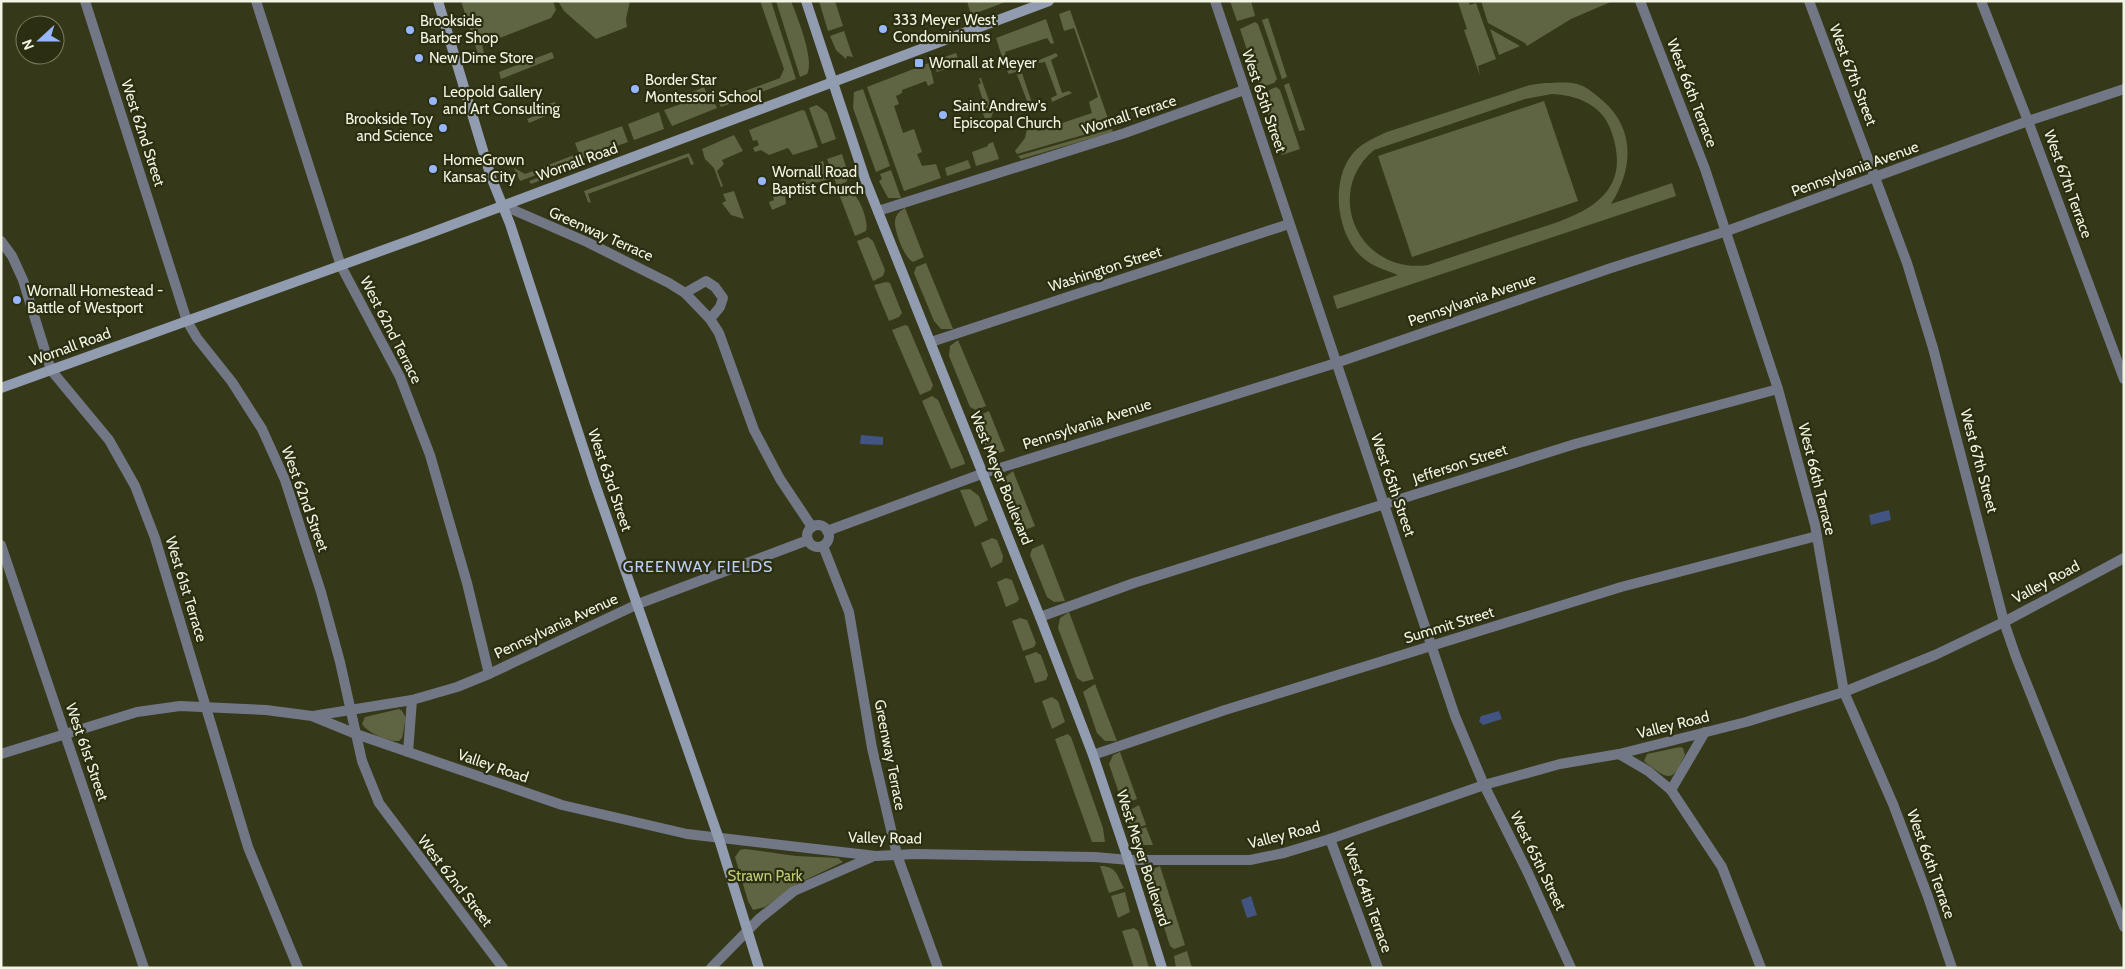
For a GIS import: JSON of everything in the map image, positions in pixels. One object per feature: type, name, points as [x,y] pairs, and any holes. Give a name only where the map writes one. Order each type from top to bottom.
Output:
[{"type":"main road","name":"West 63rd Street","points":[[438,1],[491,177],[594,481],[720,839],[758,968]]},
{"type":"main road","name":"West Meyer Boulevard","points":[[806,1],[832,83],[878,211],[984,473],[1093,755],[1129,860],[1162,968]]},
{"type":"main road","name":"Wornall Road","points":[[1,388],[341,266],[1049,1]]},
{"type":"street","name":"West 62nd Street","points":[[85,1],[187,321],[197,338],[247,405],[262,429],[278,463],[321,592],[362,761],[370,784],[389,820],[503,968]]},
{"type":"street","name":"West 62nd Terrace","points":[[256,1],[341,266],[382,340],[416,417],[454,535],[489,674]]},
{"type":"street","name":"West 65th Street","points":[[1214,1],[1455,716],[1484,785],[1528,873],[1571,968]]},
{"type":"street","name":"West 66th Terrace","points":[[1640,1],[1727,231],[1778,389],[1817,536],[1844,692],[1895,810],[1928,897],[1952,968]]},
{"type":"street","name":"West 67th Street","points":[[1809,1],[1877,178],[1933,348],[2004,622],[2033,702],[2124,927]]},
{"type":"street","name":"West 67th Terrace","points":[[1981,1],[2124,378]]},
{"type":"street","name":"Pennsylvania Avenue","points":[[827,531],[984,473],[1336,363],[1611,268],[1727,231],[1877,178],[2028,121],[2124,89]]},
{"type":"street","name":"Wornall Terrace","points":[[878,211],[1125,133],[1244,90]]},
{"type":"street","name":"Greenway Terrace","points":[[502,205],[641,268],[686,293],[710,319],[725,347],[754,430],[780,479],[812,527]]},
{"type":"street","name":"Washington Street","points":[[931,342],[1289,224]]},
{"type":"street","name":"West 61st Terrace","points":[[1,241],[12,256],[23,280],[51,370],[109,440],[135,486],[155,538],[248,847],[298,968]]},
{"type":"street","points":[[686,293],[706,282],[715,286],[723,298],[720,306],[710,319]]},
{"type":"street","name":"Jefferson Street","points":[[1040,617],[1134,583],[1576,444],[1778,389]]},
{"type":"street","points":[[819,525],[827,531],[828,541],[823,546],[816,547],[808,540],[808,533],[812,527],[819,525]]},
{"type":"street","name":"Summit Street","points":[[1093,755],[1225,710],[1675,572],[1817,536]]},
{"type":"street","name":"Pennsylvania Avenue","points":[[1,754],[64,732],[137,712],[180,706],[266,710],[312,716],[412,700],[456,688],[638,604],[808,540]]},
{"type":"street","name":"West 61st Street","points":[[1,545],[144,968]]},
{"type":"street","name":"Greenway Terrace","points":[[823,546],[849,612],[872,748],[897,855],[938,968]]},
{"type":"street","name":"Valley Road","points":[[356,734],[562,805],[625,821],[720,839],[876,856],[1250,860],[1330,839],[1484,785],[1560,764],[1619,754],[1779,713],[1844,692],[1935,655],[2004,622],[2124,558]]},
{"type":"street","points":[[408,752],[412,700]]},
{"type":"street","name":"Pennsylvania Avenue","points":[[312,716],[356,734]]},
{"type":"street","points":[[1671,790],[1705,732]]},
{"type":"street","points":[[1619,754],[1648,772],[1671,790],[1722,867],[1761,968]]},
{"type":"street","name":"West 64th Terrace","points":[[1330,839],[1378,968]]},
{"type":"street","points":[[711,968],[748,930],[794,891],[876,856]]},
{"type":"green space","points":[[461,1],[553,1],[556,10],[551,18],[482,45],[484,53],[479,57]]},
{"type":"green space","points":[[558,1],[630,1],[626,19],[627,27],[596,39],[564,11]]},
{"type":"green space","points":[[760,1],[771,1],[796,79],[721,107],[718,101],[780,78],[784,69]]},
{"type":"green space","points":[[776,1],[791,1],[801,27],[809,59],[809,68],[807,74],[800,77]]},
{"type":"green space","points":[[819,1],[835,1],[843,26],[828,31]]},
{"type":"green space","points":[[967,1],[1008,1],[971,15]]},
{"type":"green space","points":[[1230,1],[1251,1],[1255,16],[1237,21]]},
{"type":"green space","points":[[1468,1],[1470,5],[1476,3],[1496,59],[1478,66],[1480,76],[1464,30],[1467,29],[1458,2]]},
{"type":"green space","points":[[1481,1],[1613,1],[1571,19],[1527,46],[1525,43],[1488,23]]},
{"type":"green space","points":[[1070,10],[1111,127],[1017,154],[1015,151],[1025,138],[1028,124],[1034,122],[1038,131],[1092,113],[1089,102],[1098,97],[1074,28],[1064,31],[1059,14]]},
{"type":"green space","points":[[1268,18],[1287,77],[1282,79],[1262,20]]},
{"type":"green space","points":[[1046,19],[1054,43],[1051,44],[1047,38],[1005,52],[1006,59],[1003,60],[996,38]]},
{"type":"green space","points":[[1255,22],[1258,24],[1277,79],[1274,83],[1262,87],[1259,86],[1240,29]]},
{"type":"green space","points":[[1490,29],[1520,46],[1499,55]]},
{"type":"green space","points":[[844,31],[853,57],[847,56],[846,59],[836,50],[830,36]]},
{"type":"green space","points":[[552,52],[554,58],[501,79],[499,72]]},
{"type":"green space","points":[[956,53],[959,62],[957,65],[937,72],[933,61]]},
{"type":"green space","points":[[1056,53],[1058,56],[1051,60],[1062,93],[1069,91],[1072,93],[1052,102],[1051,98],[1057,95],[1045,62],[1039,63],[1037,61]]},
{"type":"green space","points":[[929,63],[934,83],[928,86],[926,81],[902,90],[902,93],[896,96],[899,104],[894,106],[903,133],[914,129],[922,152],[917,154],[922,166],[936,164],[941,178],[904,191],[867,87]]},
{"type":"green space","points":[[1026,63],[1028,67],[1021,70],[1032,103],[1039,101],[1042,104],[1025,111],[1018,106],[1027,101],[1016,72],[1009,74],[1007,71]]},
{"type":"green space","points":[[979,78],[981,78],[993,112],[987,125],[980,105],[984,103],[978,85],[981,83]]},
{"type":"green space","points":[[1563,82],[1580,85],[1586,87],[1613,111],[1626,136],[1628,150],[1624,177],[1611,204],[1672,183],[1676,196],[1337,309],[1333,296],[1398,275],[1375,266],[1363,258],[1346,235],[1341,220],[1339,189],[1342,174],[1348,160],[1357,149],[1368,141],[1387,132],[1530,85]],"holes":[[[1552,94],[1570,96],[1594,107],[1606,120],[1610,128],[1617,153],[1615,174],[1608,190],[1595,203],[1559,222],[1428,265],[1404,265],[1384,257],[1367,245],[1356,228],[1350,208],[1351,188],[1359,168],[1374,150],[1525,99]]]},
{"type":"green space","points":[[1289,83],[1305,130],[1299,131],[1284,85]]},
{"type":"green space","points":[[704,87],[717,108],[672,126],[664,110],[692,100],[690,93]]},
{"type":"green space","points":[[1276,87],[1280,90],[1300,149],[1282,155],[1261,94]]},
{"type":"green space","points":[[863,89],[890,166],[876,172],[853,108],[854,92]]},
{"type":"green space","points":[[1544,101],[1578,201],[1412,257],[1378,156]]},
{"type":"green space","points":[[555,102],[557,108],[552,110],[553,113],[529,123],[527,119],[547,111],[545,105]]},
{"type":"green space","points":[[817,105],[827,113],[836,139],[822,144],[809,108]]},
{"type":"green space","points":[[802,110],[805,111],[818,147],[793,155],[788,148],[769,155],[761,150],[755,152],[753,148],[759,145],[757,140],[753,141],[749,130]]},
{"type":"green space","points":[[659,112],[664,129],[634,140],[628,124]]},
{"type":"green space","points":[[622,126],[628,142],[581,159],[575,143]]},
{"type":"green space","points":[[1112,129],[1113,132],[1021,159],[1018,156]]},
{"type":"green space","points":[[734,135],[743,151],[722,160],[724,164],[717,171],[723,186],[721,187],[714,168],[705,159],[702,149]]},
{"type":"green space","points":[[993,142],[999,159],[976,166],[972,152]]},
{"type":"green space","points":[[689,153],[694,164],[691,165],[688,157],[588,194],[591,203],[588,202],[584,191]]},
{"type":"green space","points":[[842,154],[849,176],[846,182],[837,186],[827,159]]},
{"type":"green space","points":[[574,155],[576,160],[520,181],[514,168],[525,174]]},
{"type":"green space","points":[[968,160],[971,168],[947,176],[945,168]]},
{"type":"green space","points":[[823,161],[829,179],[796,188],[801,184],[800,171]]},
{"type":"green space","points":[[578,163],[579,166],[531,184],[529,181]]},
{"type":"green space","points":[[891,170],[901,198],[888,198],[879,181],[882,179],[880,174]]},
{"type":"green space","points":[[734,191],[744,219],[731,215],[722,203],[726,201],[723,194]]},
{"type":"green space","points":[[851,191],[860,204],[867,227],[866,231],[855,236],[839,194]]},
{"type":"green space","points":[[785,195],[786,204],[772,210],[769,202],[774,200],[773,197]]},
{"type":"green space","points":[[905,208],[924,257],[913,262],[903,250],[895,225],[897,215]]},
{"type":"green space","points":[[868,237],[873,241],[885,270],[883,276],[873,281],[857,241]]},
{"type":"green space","points":[[926,263],[953,329],[941,329],[934,321],[914,273],[916,267]]},
{"type":"green space","points":[[890,283],[902,313],[899,317],[889,321],[874,285]]},
{"type":"green space","points":[[905,325],[908,326],[933,385],[931,390],[920,395],[892,330]]},
{"type":"green space","points":[[958,340],[986,406],[976,410],[970,407],[949,356],[950,346]]},
{"type":"green space","points":[[932,396],[938,400],[965,464],[951,469],[922,401]]},
{"type":"green space","points":[[989,411],[1005,451],[990,456],[976,421],[978,416]]},
{"type":"green space","points":[[1013,471],[1035,526],[1025,530],[1018,525],[1003,485],[1004,478]]},
{"type":"green space","points":[[970,489],[979,496],[988,520],[975,527],[960,490]]},
{"type":"green space","points":[[992,538],[997,540],[1003,556],[1002,562],[991,568],[981,543]]},
{"type":"green space","points":[[1043,544],[1065,601],[1054,602],[1047,597],[1030,555],[1032,549]]},
{"type":"green space","points":[[1006,578],[1012,580],[1019,599],[1017,602],[1006,607],[997,582]]},
{"type":"green space","points":[[1069,612],[1094,679],[1083,682],[1077,678],[1058,628],[1060,618]]},
{"type":"green space","points":[[1020,618],[1027,620],[1036,643],[1034,647],[1023,651],[1012,621]]},
{"type":"green space","points":[[1036,652],[1041,655],[1048,675],[1046,680],[1035,683],[1025,656]]},
{"type":"green space","points":[[1095,684],[1117,741],[1105,741],[1097,733],[1083,692]]},
{"type":"green space","points":[[1052,697],[1058,701],[1065,722],[1052,729],[1042,701]]},
{"type":"green space","points":[[399,709],[406,718],[402,738],[399,741],[379,736],[369,731],[362,724],[365,717]]},
{"type":"green space","points":[[1068,734],[1071,737],[1103,828],[1105,842],[1092,842],[1055,739]]},
{"type":"green space","points":[[1683,748],[1685,755],[1672,775],[1663,775],[1644,761],[1647,754]]},
{"type":"green space","points":[[1120,752],[1137,799],[1126,803],[1121,799],[1109,764],[1113,755]]},
{"type":"green space","points":[[1139,805],[1146,825],[1131,830],[1126,812]]},
{"type":"green space","points":[[1146,827],[1153,845],[1137,845],[1133,832]]},
{"type":"green space","name":"Strawn Park","points":[[745,849],[796,856],[838,858],[843,862],[797,884],[765,907],[753,910],[748,901],[735,857],[740,850]]},
{"type":"green space","points":[[1100,866],[1106,866],[1113,870],[1124,888],[1109,893]]},
{"type":"green space","points":[[1160,866],[1185,945],[1174,949],[1170,946],[1148,877],[1151,870]]},
{"type":"green space","points":[[1125,892],[1130,912],[1118,918],[1111,896]]},
{"type":"green space","points":[[1134,928],[1138,931],[1149,968],[1134,968],[1122,931]]},
{"type":"green space","points":[[1187,951],[1192,968],[1176,968],[1174,956]]},
{"type":"water","points":[[861,435],[883,437],[883,445],[860,444]]},
{"type":"water","points":[[1889,510],[1891,520],[1871,525],[1869,515]]},
{"type":"water","points":[[1499,711],[1502,719],[1483,725],[1479,721],[1481,716]]},
{"type":"water","points":[[1251,896],[1257,915],[1247,918],[1241,900]]},
{"type":"place","name":"333 Meyer West Condominiums","points":[[883,29]]},
{"type":"place","name":"Brookside Barber Shop","points":[[410,30]]},
{"type":"place","name":"New Dime Store","points":[[419,58]]},
{"type":"place","name":"Wornall at Meyer","points":[[919,63]]},
{"type":"place","name":"Border Star Montessori School","points":[[635,89]]},
{"type":"place","name":"Leopold Gallery and Art Consulting","points":[[433,101]]},
{"type":"place","name":"Saint Andrew's Episcopal Church","points":[[943,115]]},
{"type":"place","name":"Brookside Toy and Science","points":[[443,128]]},
{"type":"place","name":"HomeGrown Kansas City","points":[[433,169]]},
{"type":"place","name":"Wornall Road Baptist Church","points":[[762,181]]},
{"type":"place","name":"Wornall Homestead - Battle of Westport","points":[[17,300]]},
{"type":"district","name":"GREENWAY FIELDS","points":[[698,566]]}]
